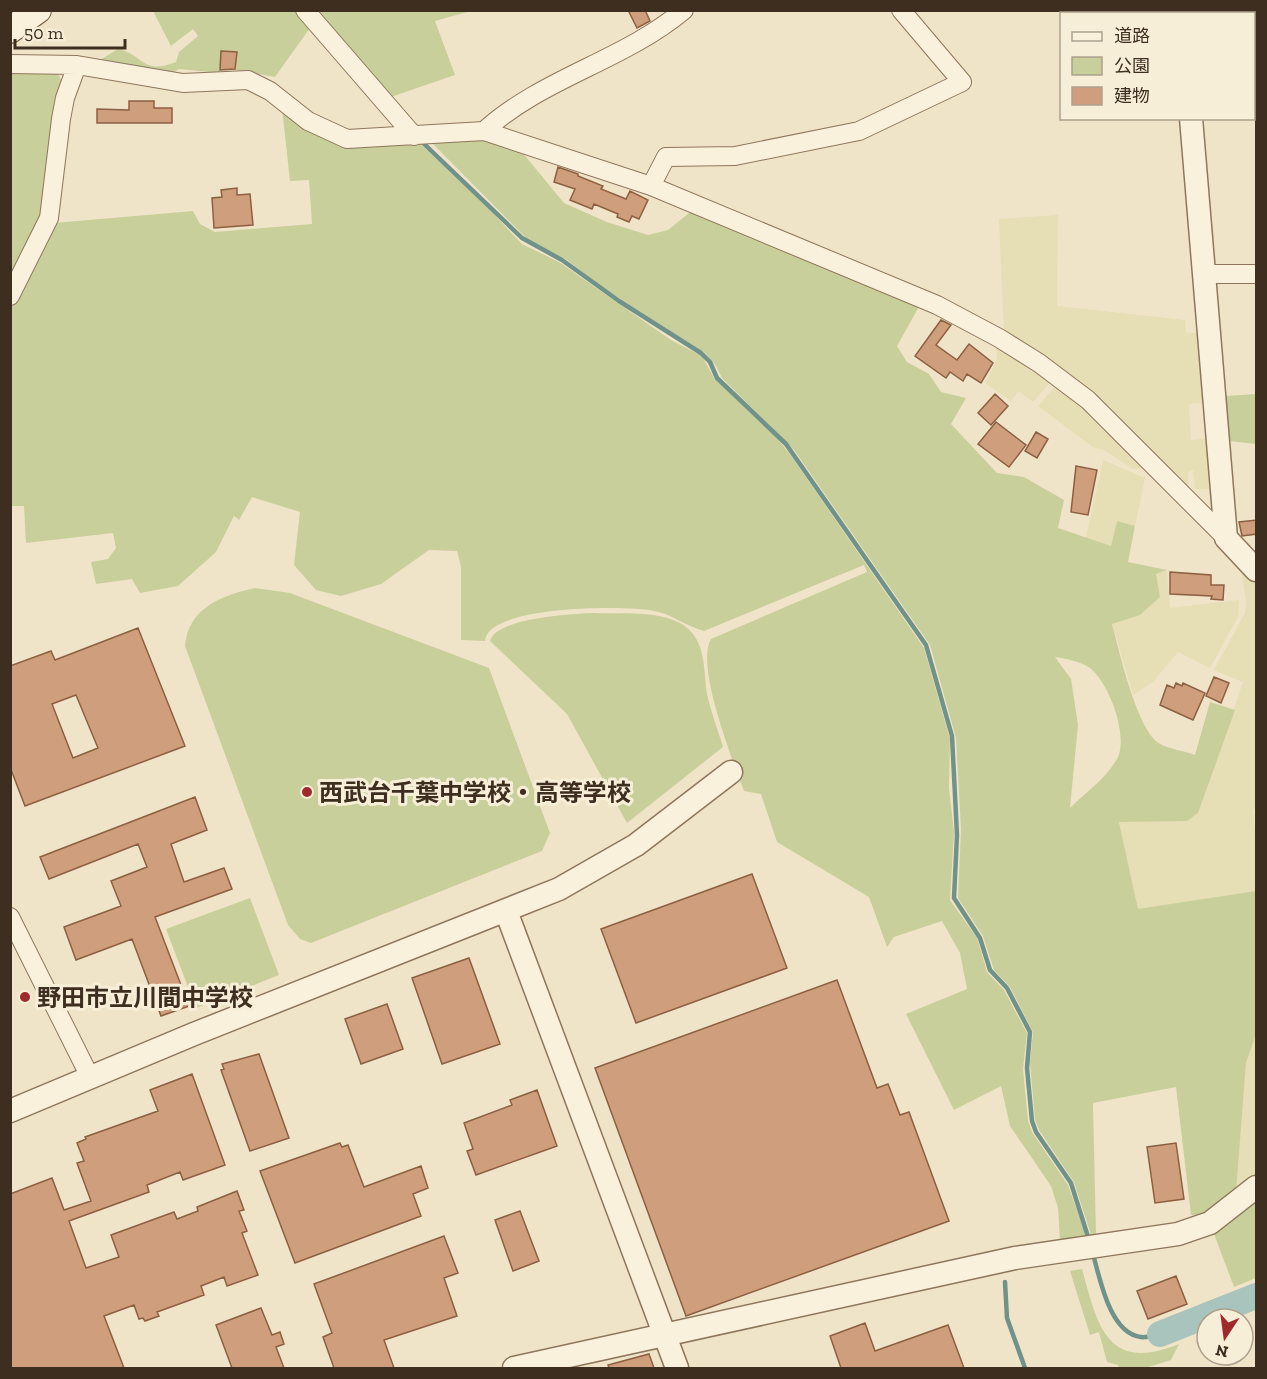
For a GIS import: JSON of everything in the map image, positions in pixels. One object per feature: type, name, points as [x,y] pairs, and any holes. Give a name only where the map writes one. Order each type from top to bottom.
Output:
[{"type":"main road","points":[[12,26],[38,10]]},
{"type":"street","points":[[305,10],[414,136]]},
{"type":"street","points":[[484,131],[507,110],[626,50],[684,10]]},
{"type":"street","points":[[651,186],[666,157],[735,156],[859,131],[962,82],[901,10]]},
{"type":"street","points":[[10,64],[77,65],[183,83],[248,80],[270,92],[308,121],[347,139],[484,131],[651,186],[937,305],[999,338],[1039,363],[1088,400],[1257,570]]},
{"type":"street","points":[[10,296],[49,218],[61,119],[77,65]]},
{"type":"street","points":[[1191,120],[1226,537]]},
{"type":"street","points":[[1205,274],[1257,274]]},
{"type":"street","points":[[10,1111],[559,889],[636,845],[731,772]]},
{"type":"street","points":[[507,910],[677,1368]]},
{"type":"street","points":[[10,917],[90,1077]]},
{"type":"street","points":[[514,1368],[1006,1260],[1178,1234],[1210,1223],[1257,1186]]},
{"type":"shaded area","points":[[1058,215],[1057,306],[1185,320],[1186,332],[1202,334],[1207,403],[1189,404],[1191,440],[1210,438],[1214,489],[1195,489],[1193,470],[1188,472],[1189,492],[1004,335],[999,219]]},
{"type":"shaded area","points":[[996,341],[1051,381],[1033,402],[1019,391],[1011,401],[985,383],[997,359]]},
{"type":"shaded area","points":[[1056,385],[1097,415],[1143,468],[1133,469],[1102,449],[1094,448],[1038,406]]},
{"type":"shaded area","points":[[1103,460],[1145,478],[1135,526],[1117,521],[1111,546],[1086,538]]},
{"type":"shaded area","points":[[1241,568],[1256,583],[1256,808],[1253,809],[1256,891],[1138,910],[1119,821],[1187,821],[1198,813],[1243,682],[1214,670],[1245,613],[1246,602]]},
{"type":"shaded area","points":[[1167,570],[1170,608],[1239,600],[1238,617],[1210,668],[1178,652],[1153,682],[1133,695],[1112,623],[1140,615],[1160,597],[1155,574]]},
{"type":"shaded area","points":[[1256,1034],[1256,1175],[1236,1192],[1246,1063]]},
{"type":"green space","points":[[153,11],[296,11],[310,28],[275,77],[235,70],[236,51],[221,51],[220,73],[179,69],[170,75],[100,60],[118,49],[133,55],[144,63],[157,67],[176,62],[179,52],[198,36],[193,29],[171,46]]},
{"type":"green space","points":[[309,11],[471,11],[435,21],[455,75],[385,99]]},
{"type":"green space","points":[[11,69],[56,69],[61,80],[53,110],[40,219],[11,277]]},
{"type":"green space","points":[[282,108],[351,147],[417,141],[470,189],[522,244],[559,262],[671,340],[702,356],[714,378],[778,439],[792,457],[924,648],[950,739],[949,788],[954,832],[950,900],[977,938],[987,972],[1004,990],[1027,1033],[1023,1069],[1028,1121],[1032,1132],[1068,1185],[1086,1236],[1060,1241],[1058,1208],[1051,1186],[1010,1126],[1001,1086],[954,1110],[906,1014],[967,989],[960,953],[942,921],[894,937],[887,947],[869,897],[777,842],[761,794],[744,791],[717,714],[708,670],[707,652],[711,639],[867,572],[864,565],[704,631],[654,611],[589,608],[532,614],[508,620],[492,629],[485,641],[461,640],[461,567],[457,551],[429,550],[381,584],[341,596],[316,590],[294,565],[300,512],[252,497],[239,520],[234,516],[216,552],[178,586],[140,593],[132,579],[96,584],[91,562],[108,559],[116,548],[113,533],[26,543],[24,506],[11,506],[10,311],[54,223],[193,211],[200,224],[215,232],[312,224],[309,180],[290,181]]},
{"type":"green space","points":[[478,136],[517,146],[564,203],[607,222],[648,235],[668,230],[694,209],[921,303],[897,346],[907,362],[929,374],[941,392],[966,398],[951,424],[997,473],[1024,477],[1064,500],[1058,528],[1111,546],[1117,521],[1135,526],[1128,562],[1167,570],[1156,574],[1160,597],[1140,615],[1112,624],[1130,689],[1144,723],[1160,744],[1195,755],[1210,702],[1235,710],[1198,813],[1187,821],[1119,822],[1138,909],[1256,891],[1256,1034],[1246,1063],[1236,1192],[1204,1217],[1191,1215],[1176,1087],[1093,1103],[1096,1234],[1091,1235],[1074,1182],[1039,1130],[1035,1120],[1030,1063],[1033,1032],[1010,987],[994,970],[983,936],[958,898],[961,829],[956,738],[930,645],[794,450],[722,378],[705,353],[600,286],[567,260],[527,239],[434,145],[424,139]],"holes":[[[1055,657],[1083,664],[1097,675],[1115,709],[1121,736],[1118,757],[1114,764],[1070,808],[1078,725],[1071,679]]]},
{"type":"green space","points":[[1256,394],[1256,444],[1229,441],[1226,396]]},
{"type":"green space","points":[[255,588],[290,593],[489,668],[550,833],[542,851],[311,943],[300,939],[288,925],[185,646],[193,622],[209,605],[219,599]]},
{"type":"green space","points":[[593,613],[660,616],[689,629],[702,654],[707,694],[723,747],[627,823],[567,714],[490,641],[495,633],[519,622],[552,616]]},
{"type":"green space","points":[[250,898],[279,975],[196,1008],[166,929]]},
{"type":"green space","points":[[1256,1201],[1256,1278],[1234,1287],[1214,1234]]},
{"type":"green space","points":[[1082,1269],[1094,1309],[1101,1326],[1110,1339],[1121,1348],[1136,1353],[1155,1351],[1179,1344],[1171,1360],[1145,1368],[1119,1368],[1118,1365],[1107,1362],[1099,1332],[1090,1335],[1070,1271]]},
{"type":"building","points":[[628,10],[645,10],[650,21],[637,28]]},
{"type":"building","points":[[221,51],[237,52],[235,69],[220,70]]},
{"type":"building","points":[[129,101],[154,101],[154,108],[172,108],[172,123],[97,123],[97,109],[129,110]]},
{"type":"building","points":[[558,167],[578,174],[578,176],[603,186],[601,189],[626,199],[630,191],[648,200],[639,219],[632,216],[629,222],[617,217],[618,214],[594,204],[592,209],[570,200],[575,189],[554,182]]},
{"type":"building","points":[[237,188],[237,195],[250,194],[253,225],[214,228],[212,198],[222,197],[221,190]]},
{"type":"building","points":[[941,320],[951,325],[936,345],[957,360],[969,344],[993,363],[981,383],[967,374],[963,381],[950,372],[946,378],[915,356]]},
{"type":"building","points":[[995,394],[1008,406],[991,425],[978,413]]},
{"type":"building","points":[[996,422],[1026,445],[1009,467],[978,444]]},
{"type":"building","points":[[1036,432],[1048,439],[1037,458],[1025,451]]},
{"type":"building","points":[[1076,466],[1097,470],[1088,515],[1071,512]]},
{"type":"building","points":[[1257,520],[1257,534],[1242,536],[1239,522]]},
{"type":"building","points":[[1170,572],[1211,575],[1211,585],[1224,585],[1223,600],[1211,599],[1212,596],[1170,594]]},
{"type":"building","points":[[138,628],[185,746],[25,806],[10,767],[10,666],[51,651],[55,660]],"holes":[[[76,695],[98,748],[73,758],[52,704]]]},
{"type":"building","points":[[1214,677],[1229,683],[1221,703],[1206,696]]},
{"type":"building","points":[[1176,683],[1182,686],[1183,683],[1205,693],[1193,720],[1160,705],[1167,685],[1174,688]]},
{"type":"building","points":[[195,797],[207,830],[171,844],[184,882],[224,868],[232,889],[155,917],[189,1006],[161,1016],[132,939],[76,960],[64,927],[121,906],[111,881],[147,867],[138,844],[49,879],[40,857]]},
{"type":"building","points":[[752,874],[787,968],[636,1023],[601,929]]},
{"type":"building","points":[[469,958],[500,1044],[442,1064],[412,978]]},
{"type":"building","points":[[837,980],[877,1088],[888,1084],[900,1115],[909,1112],[949,1221],[686,1316],[595,1068]]},
{"type":"building","points":[[387,1004],[403,1049],[361,1064],[345,1019]]},
{"type":"building","points":[[259,1054],[289,1138],[250,1151],[221,1070],[224,1069],[222,1064]]},
{"type":"building","points":[[192,1074],[225,1165],[183,1180],[180,1172],[147,1185],[149,1192],[69,1221],[86,1268],[119,1257],[111,1235],[174,1212],[177,1219],[198,1211],[197,1207],[237,1191],[244,1210],[239,1211],[247,1231],[242,1233],[258,1275],[227,1286],[224,1277],[201,1286],[204,1295],[157,1312],[159,1316],[145,1321],[143,1318],[139,1319],[134,1305],[104,1316],[124,1368],[10,1368],[10,1194],[52,1178],[64,1210],[91,1201],[77,1163],[84,1161],[77,1143],[86,1139],[85,1137],[158,1111],[150,1090]]},
{"type":"building","points":[[537,1090],[557,1146],[476,1175],[467,1151],[473,1149],[464,1123],[512,1105],[510,1100]]},
{"type":"building","points":[[340,1143],[342,1147],[348,1145],[364,1187],[421,1166],[428,1188],[413,1194],[421,1216],[295,1263],[260,1171]]},
{"type":"building","points":[[1176,1143],[1184,1199],[1155,1203],[1147,1147]]},
{"type":"building","points":[[520,1211],[539,1261],[513,1271],[495,1220]]},
{"type":"building","points":[[444,1236],[458,1273],[444,1278],[457,1316],[384,1340],[394,1368],[334,1368],[323,1337],[332,1333],[314,1284]]},
{"type":"building","points":[[1176,1276],[1187,1304],[1148,1319],[1137,1291]]},
{"type":"building","points":[[261,1308],[272,1335],[280,1332],[284,1344],[276,1347],[284,1368],[232,1368],[216,1325]]},
{"type":"building","points":[[865,1323],[875,1351],[948,1325],[964,1368],[841,1368],[830,1336]]},
{"type":"building","points":[[649,1354],[654,1368],[609,1368],[608,1365]]},
{"type":"waterway","points":[[420,140],[522,238],[562,260],[619,301],[701,353],[710,362],[717,378],[786,444],[926,645],[952,736],[957,835],[954,898],[980,938],[990,970],[1007,988],[1030,1032],[1027,1068],[1032,1121],[1036,1132],[1071,1183],[1089,1240]]},
{"type":"waterway","points":[[1093,1254],[1108,1304],[1121,1326],[1130,1334],[1141,1337],[1160,1334]]},
{"type":"waterway","points":[[1005,1282],[1007,1318],[1025,1368]]},
{"type":"waterway","points":[[1160,1334],[1256,1296]]},
{"type":"place","name":"西武台千葉中学校・高等学校","points":[[307,792]]},
{"type":"place","name":"野田市立川間中学校","points":[[25,997]]}]
